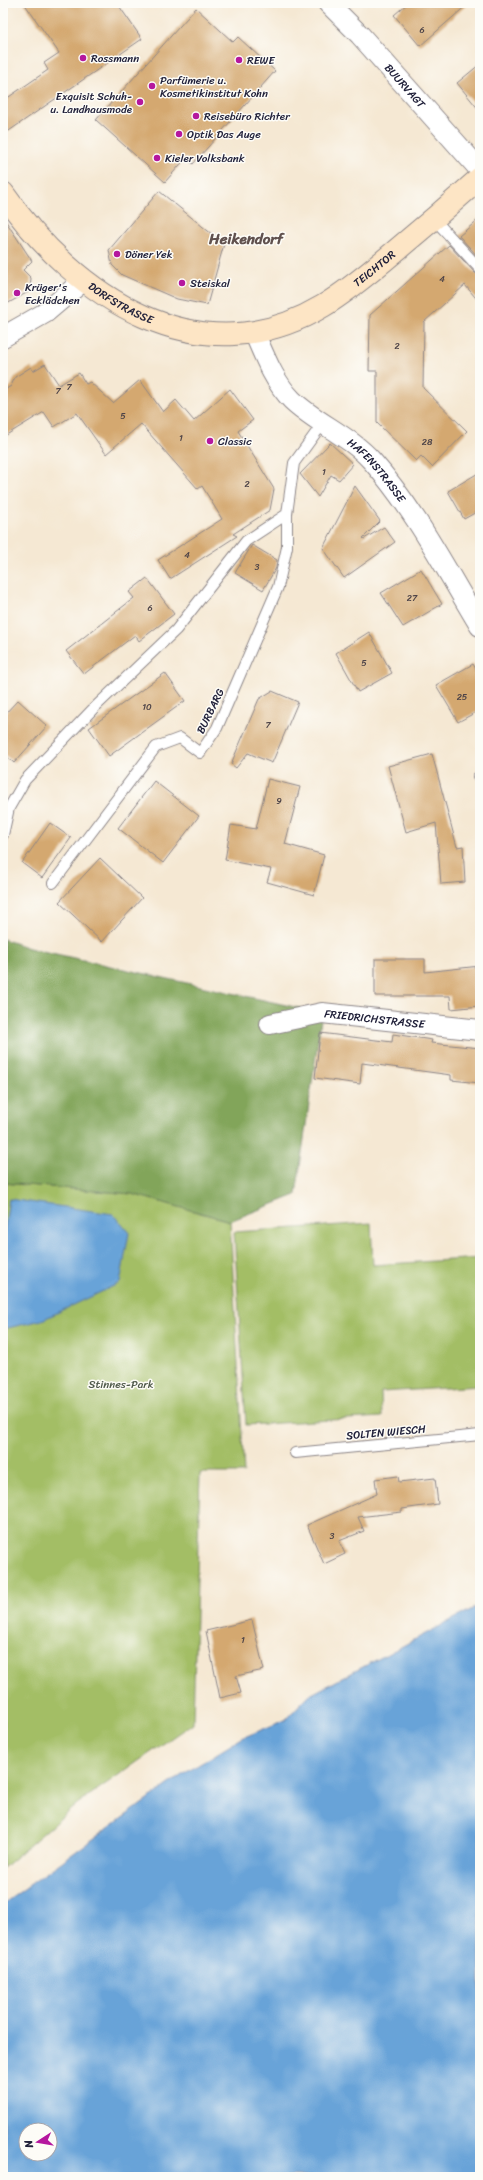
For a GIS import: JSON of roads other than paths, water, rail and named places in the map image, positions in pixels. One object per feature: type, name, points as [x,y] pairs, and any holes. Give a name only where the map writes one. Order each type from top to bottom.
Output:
[{"type":"street","name":"BUURVAGT","points":[[328,3],[360,35],[480,170]]},
{"type":"street","name":"TEICHTOR","points":[[254,332],[283,324],[322,307],[355,285],[434,219],[480,178]]},
{"type":"street","name":"DORFSTRASSE","points":[[3,193],[42,240],[84,280],[119,304],[154,322],[195,332],[226,334],[254,332]]},
{"type":"street","points":[[3,336],[45,313],[84,280]]},
{"type":"street","name":"HAFENSTRASSE","points":[[254,332],[266,361],[292,400],[370,459],[406,503],[480,626]]},
{"type":"street","name":"FRIEDRICHSTRASSE","points":[[270,1024],[322,1013],[480,1030]]},
{"type":"lane","points":[[434,219],[480,269]]},
{"type":"lane","name":"BURBARG","points":[[53,883],[156,747],[180,738],[200,753],[218,728],[278,588],[287,547],[288,514],[294,463],[323,423]]},
{"type":"lane","points":[[3,835],[8,808],[25,780],[93,709],[176,630],[246,541],[288,514]]},
{"type":"lane","name":"SOLTEN WIESCH","points":[[295,1453],[480,1435]]},
{"type":"water","points":[[9,1199],[113,1214],[129,1233],[120,1283],[42,1320],[3,1329],[3,1240]]},
{"type":"water","points":[[480,1605],[480,2177],[3,2177],[3,1904],[182,1775],[242,1738],[285,1720],[308,1696]]},
{"type":"place","name":"Rossmann","points":[[83,58]]},
{"type":"place","name":"REWE","points":[[239,60]]},
{"type":"place","name":"Parfümerie u. Kosmetikinstitut Kohn","points":[[152,86]]},
{"type":"place","name":"Exquisit Schuh- u. Landhausmode","points":[[140,102]]},
{"type":"place","name":"Reisebüro Richter","points":[[196,116]]},
{"type":"place","name":"Optik Das Auge","points":[[179,134]]},
{"type":"place","name":"Kieler Volksbank","points":[[157,158]]},
{"type":"place","name":"Döner Yek","points":[[117,254]]},
{"type":"place","name":"Steiskal","points":[[182,283]]},
{"type":"place","name":"Krüger's Ecklädchen","points":[[17,293]]},
{"type":"place","name":"Classic","points":[[210,441]]},
{"type":"district","name":"Heikendorf","points":[[246,239]]},
{"type":"park label","name":"Stinnes-Park","points":[[121,1384]]}]
